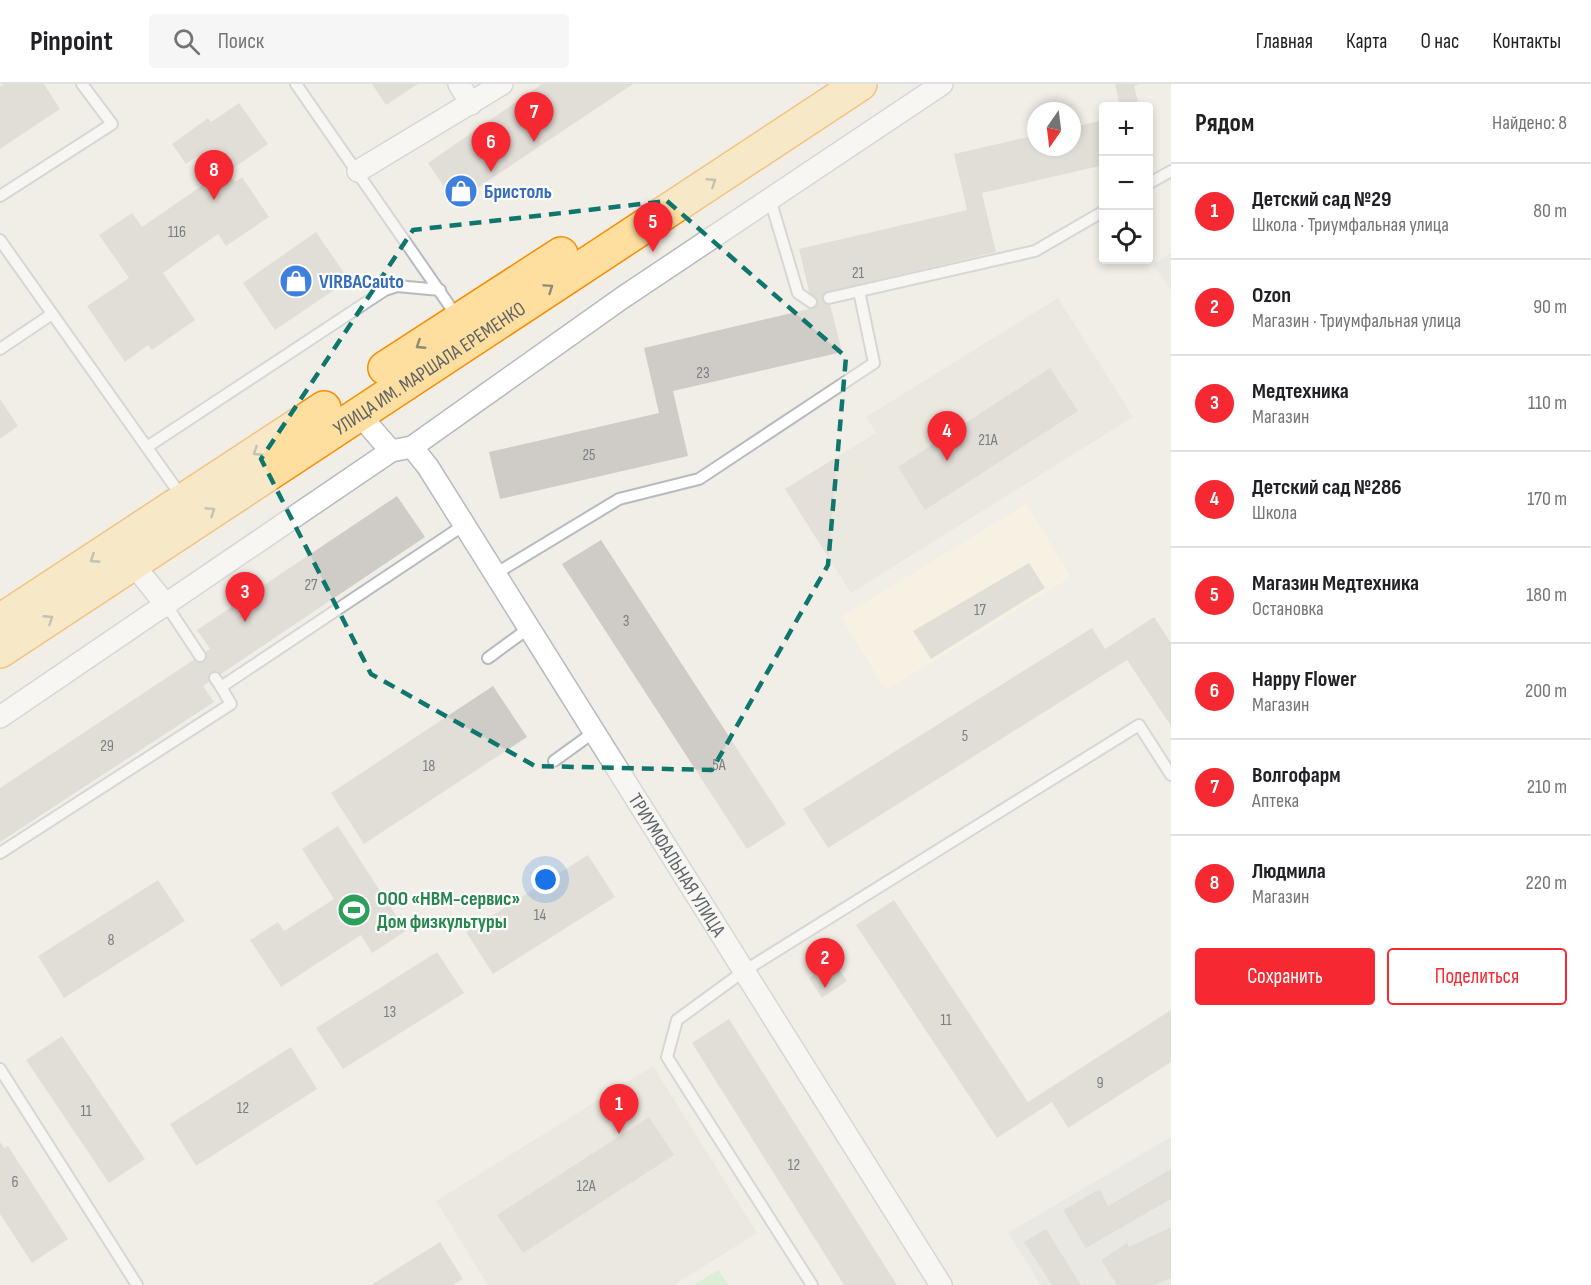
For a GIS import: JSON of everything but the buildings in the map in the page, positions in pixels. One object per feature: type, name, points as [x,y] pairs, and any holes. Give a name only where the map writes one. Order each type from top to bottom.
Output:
[{"type":"highway","name":"УЛИЦА ИМ. МАРШАЛА ЕРЕМЕНКО","points":[[0,621],[821,84]]},
{"type":"highway","name":"УЛИЦА ИМ. МАРШАЛА ЕРЕМЕНКО","points":[[0,651],[860,84]]},
{"type":"street","points":[[459,84],[471,104]]},
{"type":"street","points":[[358,171],[502,84]]},
{"type":"street","points":[[0,717],[167,606],[391,451],[412,447],[622,298],[942,84]]},
{"type":"street","points":[[358,413],[391,451]]},
{"type":"street","name":"ТРИУМФАЛЬНАЯ УЛИЦА","points":[[412,447],[495,574],[941,1285]]},
{"type":"street","points":[[133,564],[167,606]]},
{"type":"lane","points":[[0,196],[112,124],[82,84]]},
{"type":"lane","points":[[296,84],[459,320]]},
{"type":"lane","points":[[1153,182],[1171,171]]},
{"type":"lane","points":[[770,199],[798,293],[811,302]]},
{"type":"lane","points":[[829,298],[1035,251],[1099,214]]},
{"type":"lane","points":[[0,240],[185,500]]},
{"type":"lane","points":[[147,447],[386,290],[397,286],[440,290]]},
{"type":"lane","points":[[495,574],[619,499],[699,479],[874,363],[859,291]]},
{"type":"lane","points":[[0,348],[52,314]]},
{"type":"lane","points":[[0,853],[231,704],[218,683],[464,525]]},
{"type":"lane","points":[[167,606],[200,656]]},
{"type":"lane","points":[[488,658],[529,628]]},
{"type":"lane","points":[[812,1285],[667,1057],[677,1020],[744,971],[1139,725],[1171,775]]},
{"type":"lane","points":[[554,761],[594,732]]},
{"type":"lane","points":[[0,1069],[137,1285]]},
{"type":"highlighted area","points":[[667,201],[846,357],[828,565],[712,770],[535,766],[371,674],[261,459],[413,230]]},
{"type":"shaded area","points":[[1171,253],[1171,290],[1153,265]]},
{"type":"shaded area","points":[[1058,298],[1133,417],[851,593],[785,489],[876,433],[866,417]]},
{"type":"shaded area","points":[[1026,504],[1071,577],[886,690],[841,617]]},
{"type":"shaded area","points":[[653,1066],[757,1233],[674,1285],[488,1285],[436,1201]]},
{"type":"shaded area","points":[[1171,1137],[1171,1285],[1041,1285],[1008,1233]]},
{"type":"green space","points":[[718,1270],[728,1285],[694,1285]]},
{"type":"place","name":"Волгофарм","points":[[534,142]]},
{"type":"place","name":"Happy Flower","points":[[491,172]]},
{"type":"place","name":"Бристоль","points":[[461,191]]},
{"type":"place","name":"Людмила","points":[[214,200]]},
{"type":"place","name":"Магазин Медтехника","points":[[653,252]]},
{"type":"place","name":"VIRBACauto","points":[[296,281]]},
{"type":"place","name":"Детский сад №286","points":[[947,461]]},
{"type":"place","name":"Медтехника","points":[[245,622]]},
{"type":"place","name":"ООО «НВМ-сервис» Дом физкультуры","points":[[354,910]]},
{"type":"place","name":"Ozon","points":[[825,988]]},
{"type":"place","name":"Детский сад №29","points":[[619,1134]]}]
